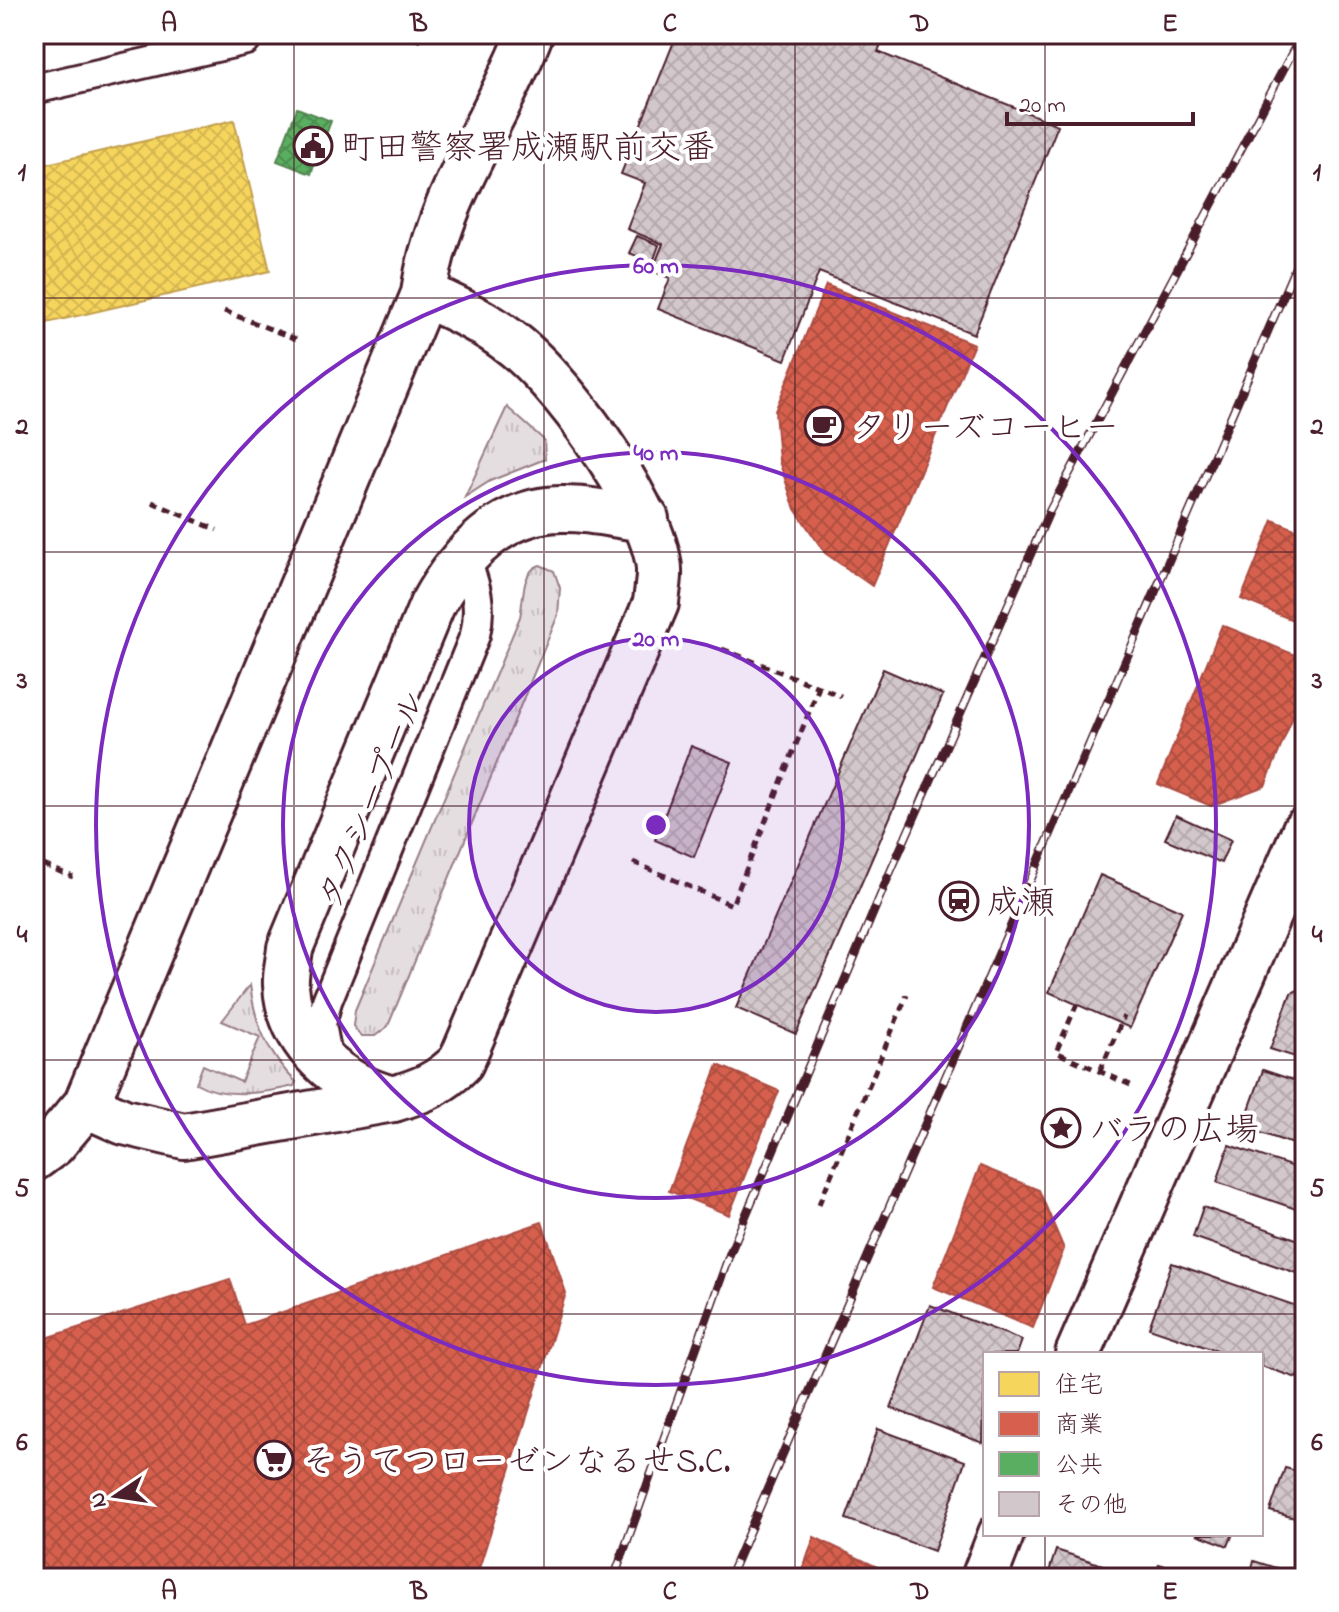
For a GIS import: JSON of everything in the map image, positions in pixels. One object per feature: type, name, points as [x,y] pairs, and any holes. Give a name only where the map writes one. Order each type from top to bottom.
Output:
[{"type":"street","points":[[34,1158],[53,1144],[86,1105],[424,294],[445,273],[514,110],[514,76],[530,34]]},
{"type":"street","points":[[86,1105],[124,1122],[184,1136],[393,1099],[426,1090],[445,1078],[461,1062],[656,603],[659,562],[646,519],[629,486],[571,406],[513,343],[475,317],[424,294]]},
{"type":"street","points":[[393,1099],[368,1093],[331,1069],[312,1050],[295,1021],[286,986],[290,948],[432,605],[464,556],[492,531],[533,513],[565,509],[646,519]]},
{"type":"street","points":[[1079,1352],[1292,892],[1305,830]]},
{"type":"street","points":[[984,1578],[1000,1536]]},
{"type":"lane","points":[[34,89],[246,40]]},
{"type":"path","points":[[401,34],[420,40]]},
{"type":"path","points":[[224,311],[296,339]]},
{"type":"path","points":[[152,502],[217,530]]},
{"type":"path","points":[[722,649],[841,696]]},
{"type":"path","points":[[633,862],[732,905],[819,687]]},
{"type":"path","points":[[34,840],[39,863],[73,877]]},
{"type":"path","points":[[819,1204],[907,995]]},
{"type":"path","points":[[1077,1004],[1056,1052],[1143,1090]]},
{"type":"path","points":[[1100,1071],[1124,1016]]},
{"type":"green space","points":[[507,407],[544,440],[545,459],[490,481],[465,497]]},
{"type":"green space","points":[[540,565],[554,571],[560,588],[558,615],[388,1026],[375,1036],[361,1036],[353,1026],[355,1010],[520,617],[526,579]]},
{"type":"green space","points":[[250,985],[264,1038],[296,1082],[294,1086],[231,1093],[196,1083],[203,1065],[241,1082],[260,1037],[222,1021]]},
{"type":"building: 住宅","points":[[234,120],[270,271],[34,326],[34,167]]},
{"type":"building: 商業","points":[[826,285],[974,344],[872,586],[825,553],[795,509],[779,461],[775,411]]},
{"type":"building: 商業","points":[[1305,421],[1305,447],[1296,443]]},
{"type":"building: 商業","points":[[1305,510],[1305,625],[1241,599],[1273,520],[1297,530]]},
{"type":"building: 商業","points":[[1222,625],[1305,659],[1305,687],[1265,786],[1211,806],[1158,784]]},
{"type":"building: 商業","points":[[718,1065],[779,1091],[729,1215],[669,1191]]},
{"type":"building: 商業","points":[[980,1166],[1039,1190],[1064,1249],[1033,1328],[933,1287]]},
{"type":"building: 商業","name":"そうてつローゼンなるせS.C.","points":[[542,1222],[566,1293],[476,1578],[34,1578],[34,1342],[230,1279],[245,1325]]},
{"type":"building: 商業","points":[[814,1537],[900,1578],[800,1578]]},
{"type":"building: 公共","points":[[297,108],[331,121],[311,174],[277,161]]},
{"type":"building: その他","points":[[677,34],[886,34],[878,52],[1058,125],[974,334],[819,272],[785,360],[658,309],[670,278],[652,271],[663,244],[627,229],[645,183],[621,174]]},
{"type":"building: その他","points":[[637,236],[659,245],[653,262],[629,253]]},
{"type":"building: その他","points":[[883,669],[943,695],[796,1034],[736,1008]]},
{"type":"building: その他","points":[[691,746],[732,762],[694,857],[655,840]]},
{"type":"building: その他","points":[[1176,815],[1231,840],[1221,863],[1165,839]]},
{"type":"building: その他","points":[[1100,875],[1182,911],[1130,1028],[1049,992]]},
{"type":"building: その他","points":[[1305,987],[1305,1060],[1270,1049],[1291,993]]},
{"type":"building: その他","points":[[1263,1070],[1305,1084],[1305,1148],[1243,1127]]},
{"type":"building: その他","points":[[1229,1145],[1305,1171],[1305,1212],[1217,1182]]},
{"type":"building: その他","points":[[1203,1207],[1305,1242],[1305,1276],[1193,1237]]},
{"type":"building: その他","points":[[1172,1263],[1305,1309],[1305,1353],[1297,1378],[1263,1367],[1263,1352],[1220,1352],[1149,1328]]},
{"type":"building: その他","points":[[930,1305],[1022,1340],[1018,1352],[983,1352],[983,1443],[891,1408]]},
{"type":"building: その他","points":[[878,1429],[965,1461],[934,1551],[846,1519]]},
{"type":"building: その他","points":[[1285,1468],[1305,1473],[1305,1521],[1270,1511]]},
{"type":"building: その他","points":[[1202,1536],[1232,1536],[1228,1546]]},
{"type":"building: その他","points":[[1301,1543],[1305,1544],[1305,1578],[1249,1578],[1254,1561],[1292,1573]]},
{"type":"building: その他","points":[[1056,1550],[1143,1578],[1047,1578]]},
{"type":"building: その他","points":[[1159,1564],[1203,1578],[1155,1578]]},
{"type":"railway","points":[[614,1578],[730,1253],[889,875],[1050,510],[1302,34]]},
{"type":"railway","points":[[729,1578],[1305,245]]},
{"type":"place","name":"町田警察署成瀬駅前交番","points":[[313,146]]},
{"type":"place","name":"タリーズコーヒー","points":[[824,426]]},
{"type":"place","name":"成瀬","points":[[959,901]]},
{"type":"place","name":"バラの広場","points":[[1061,1128]]},
{"type":"place","name":"そうてつローゼンなるせS.C.","points":[[274,1460]]}]
